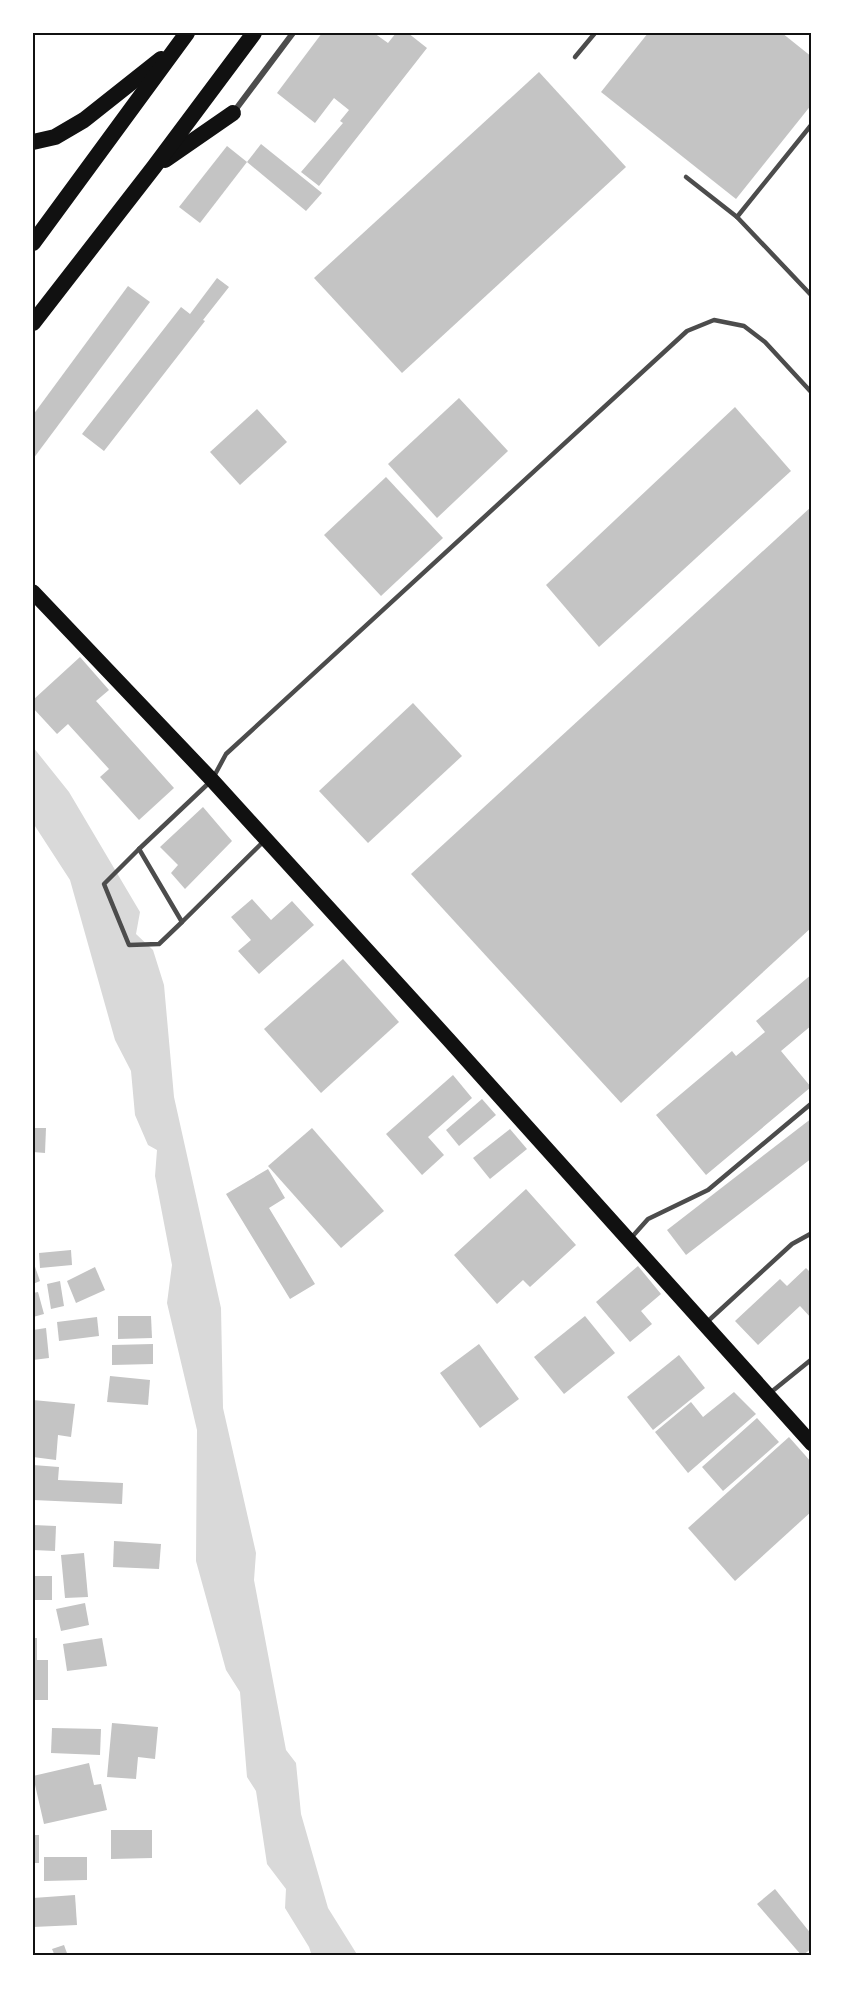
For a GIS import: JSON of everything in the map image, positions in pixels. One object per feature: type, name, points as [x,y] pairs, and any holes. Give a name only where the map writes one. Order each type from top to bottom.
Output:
[{"type":"highway","points":[[33,323],[254,33]]},
{"type":"highway","points":[[33,142],[55,137],[84,120],[183,39]]},
{"type":"highway","points":[[33,243],[183,39]]},
{"type":"highway","points":[[154,167],[233,113]]},
{"type":"main road","points":[[33,592],[212,780],[812,1444]]},
{"type":"street","points":[[233,113],[293,33]]},
{"type":"lane","points":[[576,57],[595,33]]},
{"type":"lane","points":[[737,217],[812,124]]},
{"type":"lane","points":[[686,177],[737,217],[812,296]]},
{"type":"lane","points":[[266,840],[159,944],[129,945],[104,884],[212,780],[226,754],[687,331],[714,320],[744,326],[765,342],[812,393]]},
{"type":"lane","points":[[139,849],[182,922]]},
{"type":"lane","points":[[629,1240],[648,1219],[708,1190],[812,1103]]},
{"type":"lane","points":[[705,1324],[792,1244],[812,1233]]},
{"type":"lane","points":[[768,1395],[812,1359]]},
{"type":"shaded area","points":[[33,747],[69,792],[140,912],[136,934],[153,950],[164,985],[174,1097],[221,1308],[223,1408],[256,1553],[254,1580],[286,1750],[296,1763],[301,1814],[328,1908],[358,1956],[312,1956],[285,1908],[286,1889],[267,1864],[256,1791],[247,1777],[240,1692],[226,1670],[196,1561],[197,1430],[167,1303],[172,1265],[155,1176],[157,1150],[148,1145],[135,1115],[131,1071],[115,1040],[70,880],[33,823]]},
{"type":"building","points":[[322,33],[374,33],[388,43],[396,33],[408,33],[427,48],[319,186],[301,172],[343,123],[340,121],[349,110],[334,98],[315,123],[277,93]]},
{"type":"building","points":[[648,33],[782,33],[812,57],[812,104],[736,199],[601,92]]},
{"type":"building","points":[[539,72],[626,167],[402,373],[314,278]]},
{"type":"building","points":[[261,144],[322,193],[306,211],[247,162]]},
{"type":"building","points":[[227,146],[247,162],[200,223],[179,207]]},
{"type":"building","points":[[217,278],[229,287],[104,451],[82,434],[181,307],[190,314]]},
{"type":"building","points":[[128,286],[150,302],[33,459],[33,415]]},
{"type":"building","points":[[459,398],[508,451],[437,518],[388,464]]},
{"type":"building","points":[[735,407],[791,471],[599,647],[546,585]]},
{"type":"building","points":[[257,409],[287,442],[240,485],[210,452]]},
{"type":"building","points":[[386,477],[443,538],[381,596],[324,535]]},
{"type":"building","points":[[812,506],[812,927],[621,1103],[411,874]]},
{"type":"building","points":[[80,657],[109,690],[96,701],[174,788],[139,820],[100,777],[109,769],[68,724],[57,734],[33,708],[33,700]]},
{"type":"building","points":[[413,703],[462,756],[368,843],[319,791]]},
{"type":"building","points":[[203,807],[232,841],[185,889],[171,873],[178,865],[160,847]]},
{"type":"building","points":[[252,899],[271,920],[292,901],[314,925],[259,974],[238,951],[251,940],[231,917]]},
{"type":"building","points":[[343,959],[399,1022],[321,1093],[264,1029]]},
{"type":"building","points":[[812,974],[812,1025],[781,1051],[811,1087],[706,1175],[656,1115],[732,1051],[736,1056],[765,1032],[756,1021]]},
{"type":"building","points":[[453,1075],[472,1098],[428,1137],[444,1155],[422,1175],[386,1134]]},
{"type":"building","points":[[482,1099],[496,1115],[459,1146],[446,1130]]},
{"type":"building","points":[[812,1118],[812,1158],[686,1255],[667,1230]]},
{"type":"building","points":[[33,1128],[46,1128],[45,1153],[33,1152]]},
{"type":"building","points":[[312,1128],[384,1211],[341,1248],[268,1166]]},
{"type":"building","points":[[510,1129],[527,1149],[490,1179],[473,1158]]},
{"type":"building","points":[[268,1169],[285,1198],[269,1208],[315,1284],[290,1299],[226,1194]]},
{"type":"building","points":[[526,1189],[576,1245],[530,1287],[523,1280],[497,1304],[454,1255]]},
{"type":"building","points":[[71,1250],[72,1265],[40,1268],[39,1253]]},
{"type":"building","points":[[33,1261],[40,1281],[33,1284]]},
{"type":"building","points":[[638,1266],[661,1294],[641,1311],[652,1324],[630,1342],[596,1302]]},
{"type":"building","points":[[95,1267],[105,1290],[76,1303],[67,1281]]},
{"type":"building","points":[[806,1268],[812,1274],[812,1319],[800,1306],[758,1345],[735,1321],[780,1279],[787,1286]]},
{"type":"building","points":[[60,1281],[64,1306],[51,1309],[47,1284]]},
{"type":"building","points":[[38,1292],[44,1314],[33,1317],[33,1293]]},
{"type":"building","points":[[118,1316],[151,1316],[152,1338],[118,1339]]},
{"type":"building","points":[[585,1316],[615,1353],[564,1394],[534,1357]]},
{"type":"building","points":[[97,1317],[99,1336],[59,1341],[57,1322]]},
{"type":"building","points":[[46,1328],[49,1358],[33,1360],[33,1330]]},
{"type":"building","points":[[153,1344],[153,1364],[112,1365],[112,1345]]},
{"type":"building","points":[[479,1344],[519,1399],[480,1428],[440,1373]]},
{"type":"building","points":[[679,1355],[705,1388],[653,1430],[627,1397]]},
{"type":"building","points":[[110,1376],[150,1380],[148,1405],[107,1402]]},
{"type":"building","points":[[734,1392],[756,1414],[688,1473],[655,1432],[691,1402],[703,1417]]},
{"type":"building","points":[[33,1400],[75,1404],[71,1437],[58,1435],[56,1460],[33,1457]]},
{"type":"building","points":[[757,1418],[779,1442],[723,1491],[702,1467]]},
{"type":"building","points":[[789,1437],[812,1463],[812,1511],[735,1581],[688,1528]]},
{"type":"building","points":[[33,1465],[59,1467],[58,1480],[123,1483],[122,1504],[33,1500]]},
{"type":"building","points":[[33,1525],[56,1526],[55,1551],[33,1550]]},
{"type":"building","points":[[114,1541],[161,1544],[159,1569],[113,1567]]},
{"type":"building","points":[[84,1553],[88,1597],[65,1598],[61,1555]]},
{"type":"building","points":[[33,1576],[52,1576],[52,1600],[33,1600]]},
{"type":"building","points":[[85,1603],[89,1625],[61,1631],[56,1609]]},
{"type":"building","points":[[33,1638],[37,1638],[37,1660],[48,1660],[48,1700],[33,1700]]},
{"type":"building","points":[[102,1638],[107,1666],[67,1671],[63,1644]]},
{"type":"building","points":[[112,1723],[158,1727],[155,1759],[138,1757],[136,1779],[107,1777]]},
{"type":"building","points":[[52,1728],[101,1729],[100,1755],[51,1753]]},
{"type":"building","points":[[89,1763],[94,1785],[101,1784],[107,1810],[44,1824],[33,1776]]},
{"type":"building","points":[[111,1830],[152,1830],[152,1858],[111,1859]]},
{"type":"building","points":[[33,1835],[39,1835],[39,1863],[33,1863]]},
{"type":"building","points":[[44,1857],[87,1857],[87,1880],[44,1881]]},
{"type":"building","points":[[775,1889],[812,1935],[812,1948],[802,1956],[757,1904]]},
{"type":"building","points":[[75,1895],[77,1925],[33,1927],[33,1898]]},
{"type":"building","points":[[64,1945],[68,1956],[55,1956],[52,1949]]}]
